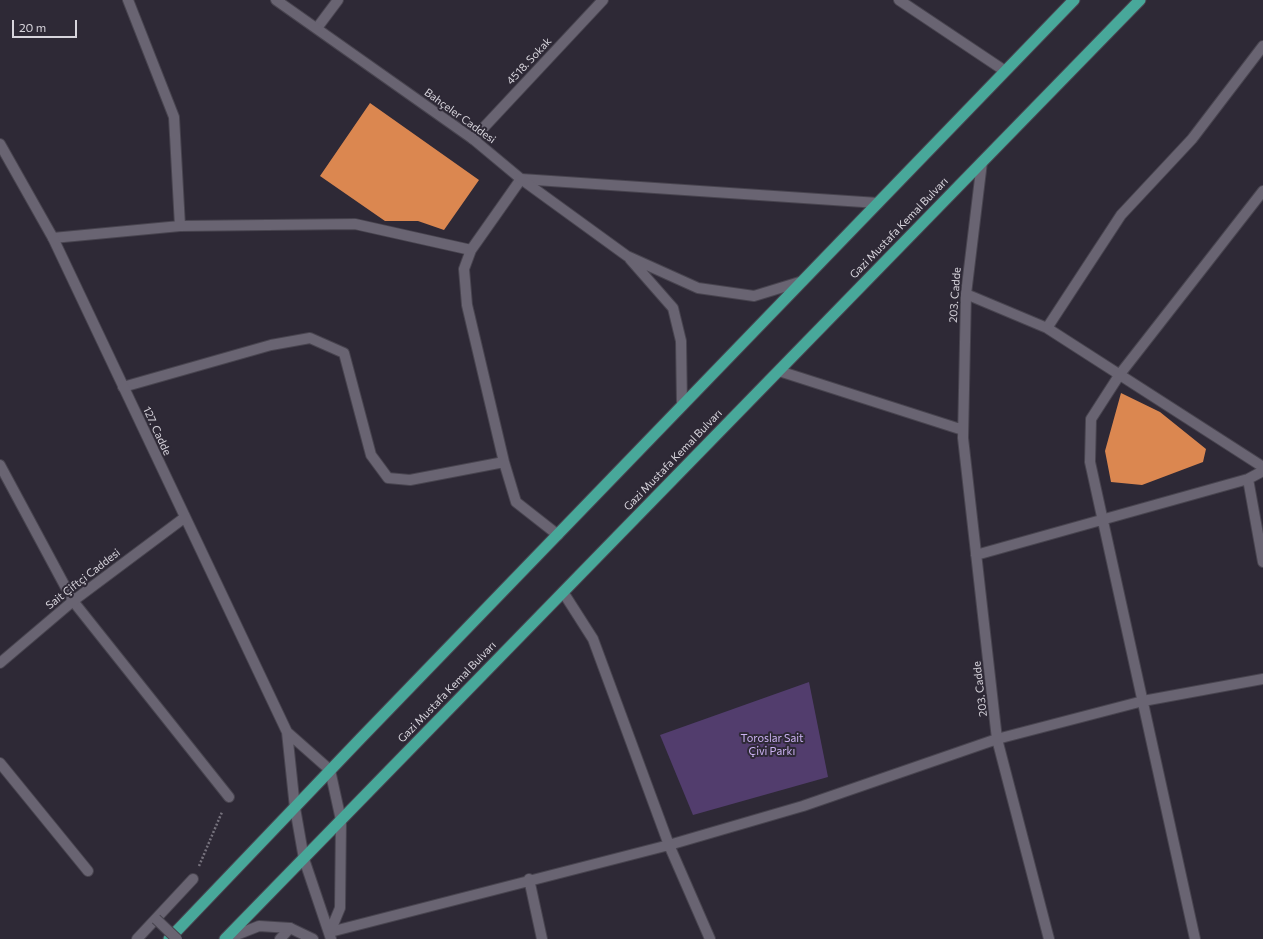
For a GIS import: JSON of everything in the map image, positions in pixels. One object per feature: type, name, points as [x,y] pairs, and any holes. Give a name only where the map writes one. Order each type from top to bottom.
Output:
[{"type":"highway","points":[[169,939],[330,770],[1074,0]]},
{"type":"highway","name":"Gazi Mustafa Kemal Bulvarı","points":[[226,939],[1140,0]]},
{"type":"street","points":[[128,0],[174,117],[180,226]]},
{"type":"street","name":"Bahçeler Caddesi","points":[[276,0],[473,139],[521,179],[627,256]]},
{"type":"street","points":[[317,28],[338,0]]},
{"type":"street","name":"4518. Sokak","points":[[473,139],[603,0]]},
{"type":"street","points":[[899,0],[1005,71]]},
{"type":"street","points":[[1047,328],[1121,215],[1192,139],[1263,46]]},
{"type":"street","name":"127. Cadde","points":[[0,144],[53,238],[184,518],[287,732]]},
{"type":"street","name":"203. Cadde","points":[[982,162],[966,294],[963,430],[998,739],[1049,939]]},
{"type":"street","points":[[558,535],[516,502],[504,462],[467,305],[464,269],[471,250],[521,179],[878,203]]},
{"type":"street","points":[[1195,939],[1090,462],[1091,419],[1120,374],[1263,191]]},
{"type":"street","points":[[53,238],[180,226],[355,224],[471,250]]},
{"type":"street","points":[[627,256],[698,288],[754,296],[803,280]]},
{"type":"street","points":[[627,256],[673,308],[681,341],[682,406]]},
{"type":"street","points":[[966,294],[1047,328],[1263,467]]},
{"type":"street","points":[[123,387],[272,344],[310,338],[344,353],[371,455],[388,478],[410,480],[504,462]]},
{"type":"street","points":[[779,371],[963,430]]},
{"type":"street","points":[[0,465],[73,601],[229,797]]},
{"type":"street","points":[[976,555],[1248,479],[1263,471]]},
{"type":"street","points":[[1248,479],[1263,558]]},
{"type":"street","name":"Sait Çiftçi Caddesi","points":[[0,663],[73,601],[184,518]]},
{"type":"street","points":[[563,592],[593,639],[669,845],[710,939]]},
{"type":"street","points":[[330,936],[530,879],[669,845],[803,806],[998,739],[1143,701],[1263,679]]},
{"type":"street","points":[[287,732],[330,770],[341,820],[340,908],[330,936]]},
{"type":"street","points":[[287,732],[295,808],[304,858],[330,936]]},
{"type":"street","points":[[0,763],[88,871]]},
{"type":"street","points":[[138,939],[193,879]]},
{"type":"street","points":[[530,879],[542,939]]},
{"type":"street","points":[[156,919],[177,939]]},
{"type":"street","points":[[226,939],[259,926],[290,928],[313,939]]},
{"type":"street","points":[[280,939],[290,928]]},
{"type":"path","points":[[193,879],[229,797]]},
{"type":"green space","name":"Toroslar Sait Çivi Parkı","points":[[809,682],[828,777],[693,815],[660,735]]},
{"type":"building","points":[[370,103],[479,180],[444,230],[418,221],[385,221],[320,176]]},
{"type":"building","points":[[1121,393],[1160,412],[1206,449],[1203,462],[1142,485],[1111,482],[1105,451]]}]
